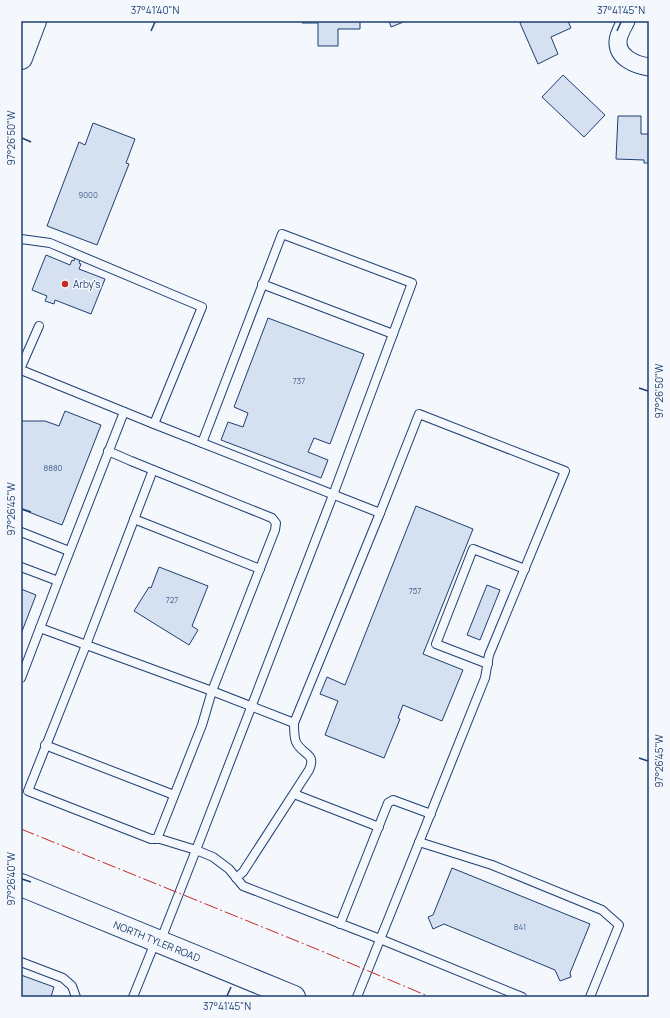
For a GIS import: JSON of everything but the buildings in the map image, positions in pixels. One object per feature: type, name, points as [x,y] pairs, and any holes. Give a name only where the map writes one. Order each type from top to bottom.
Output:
[{"type":"main road","points":[[21,58],[35,21]]},
{"type":"main road","name":"NORTH TYLER ROAD","points":[[21,885],[294,997]]},
{"type":"street","points":[[626,21],[618,41],[620,50],[632,63],[649,67]]},
{"type":"lane","points":[[133,997],[196,850],[333,495],[412,283],[282,234],[202,443]]},
{"type":"lane","points":[[21,239],[50,244],[202,307],[154,424]]},
{"type":"lane","points":[[262,284],[393,334]]},
{"type":"lane","points":[[39,326],[21,368],[124,412],[380,513]]},
{"type":"lane","points":[[21,678],[124,412]]},
{"type":"lane","points":[[236,878],[243,872],[312,764],[311,757],[296,741],[294,723],[419,414],[565,471],[489,654],[485,678],[357,997]]},
{"type":"lane","points":[[108,451],[272,518],[276,523],[275,530],[212,691],[202,724],[157,839]]},
{"type":"lane","points":[[153,470],[86,645],[45,745],[24,790],[151,839],[160,839],[213,857],[229,869],[243,886],[380,939],[522,997]]},
{"type":"lane","points":[[134,519],[260,569]]},
{"type":"lane","points":[[21,532],[69,551]]},
{"type":"lane","points":[[488,664],[436,644],[470,556],[473,549],[525,569]]},
{"type":"lane","points":[[21,567],[58,581]]},
{"type":"lane","points":[[40,628],[212,691],[294,723]]},
{"type":"lane","points":[[45,745],[174,795]]},
{"type":"lane","points":[[294,794],[379,827]]},
{"type":"lane","points":[[340,924],[388,803],[393,800],[430,814]]},
{"type":"lane","points":[[419,842],[492,865],[602,910],[619,925],[590,997]]},
{"type":"lane","points":[[21,962],[63,978],[72,986],[76,997]]},
{"type":"power","points":[[21,829],[319,950],[430,997]]},
{"type":"place","name":"Arby's","points":[[65,284]]}]
